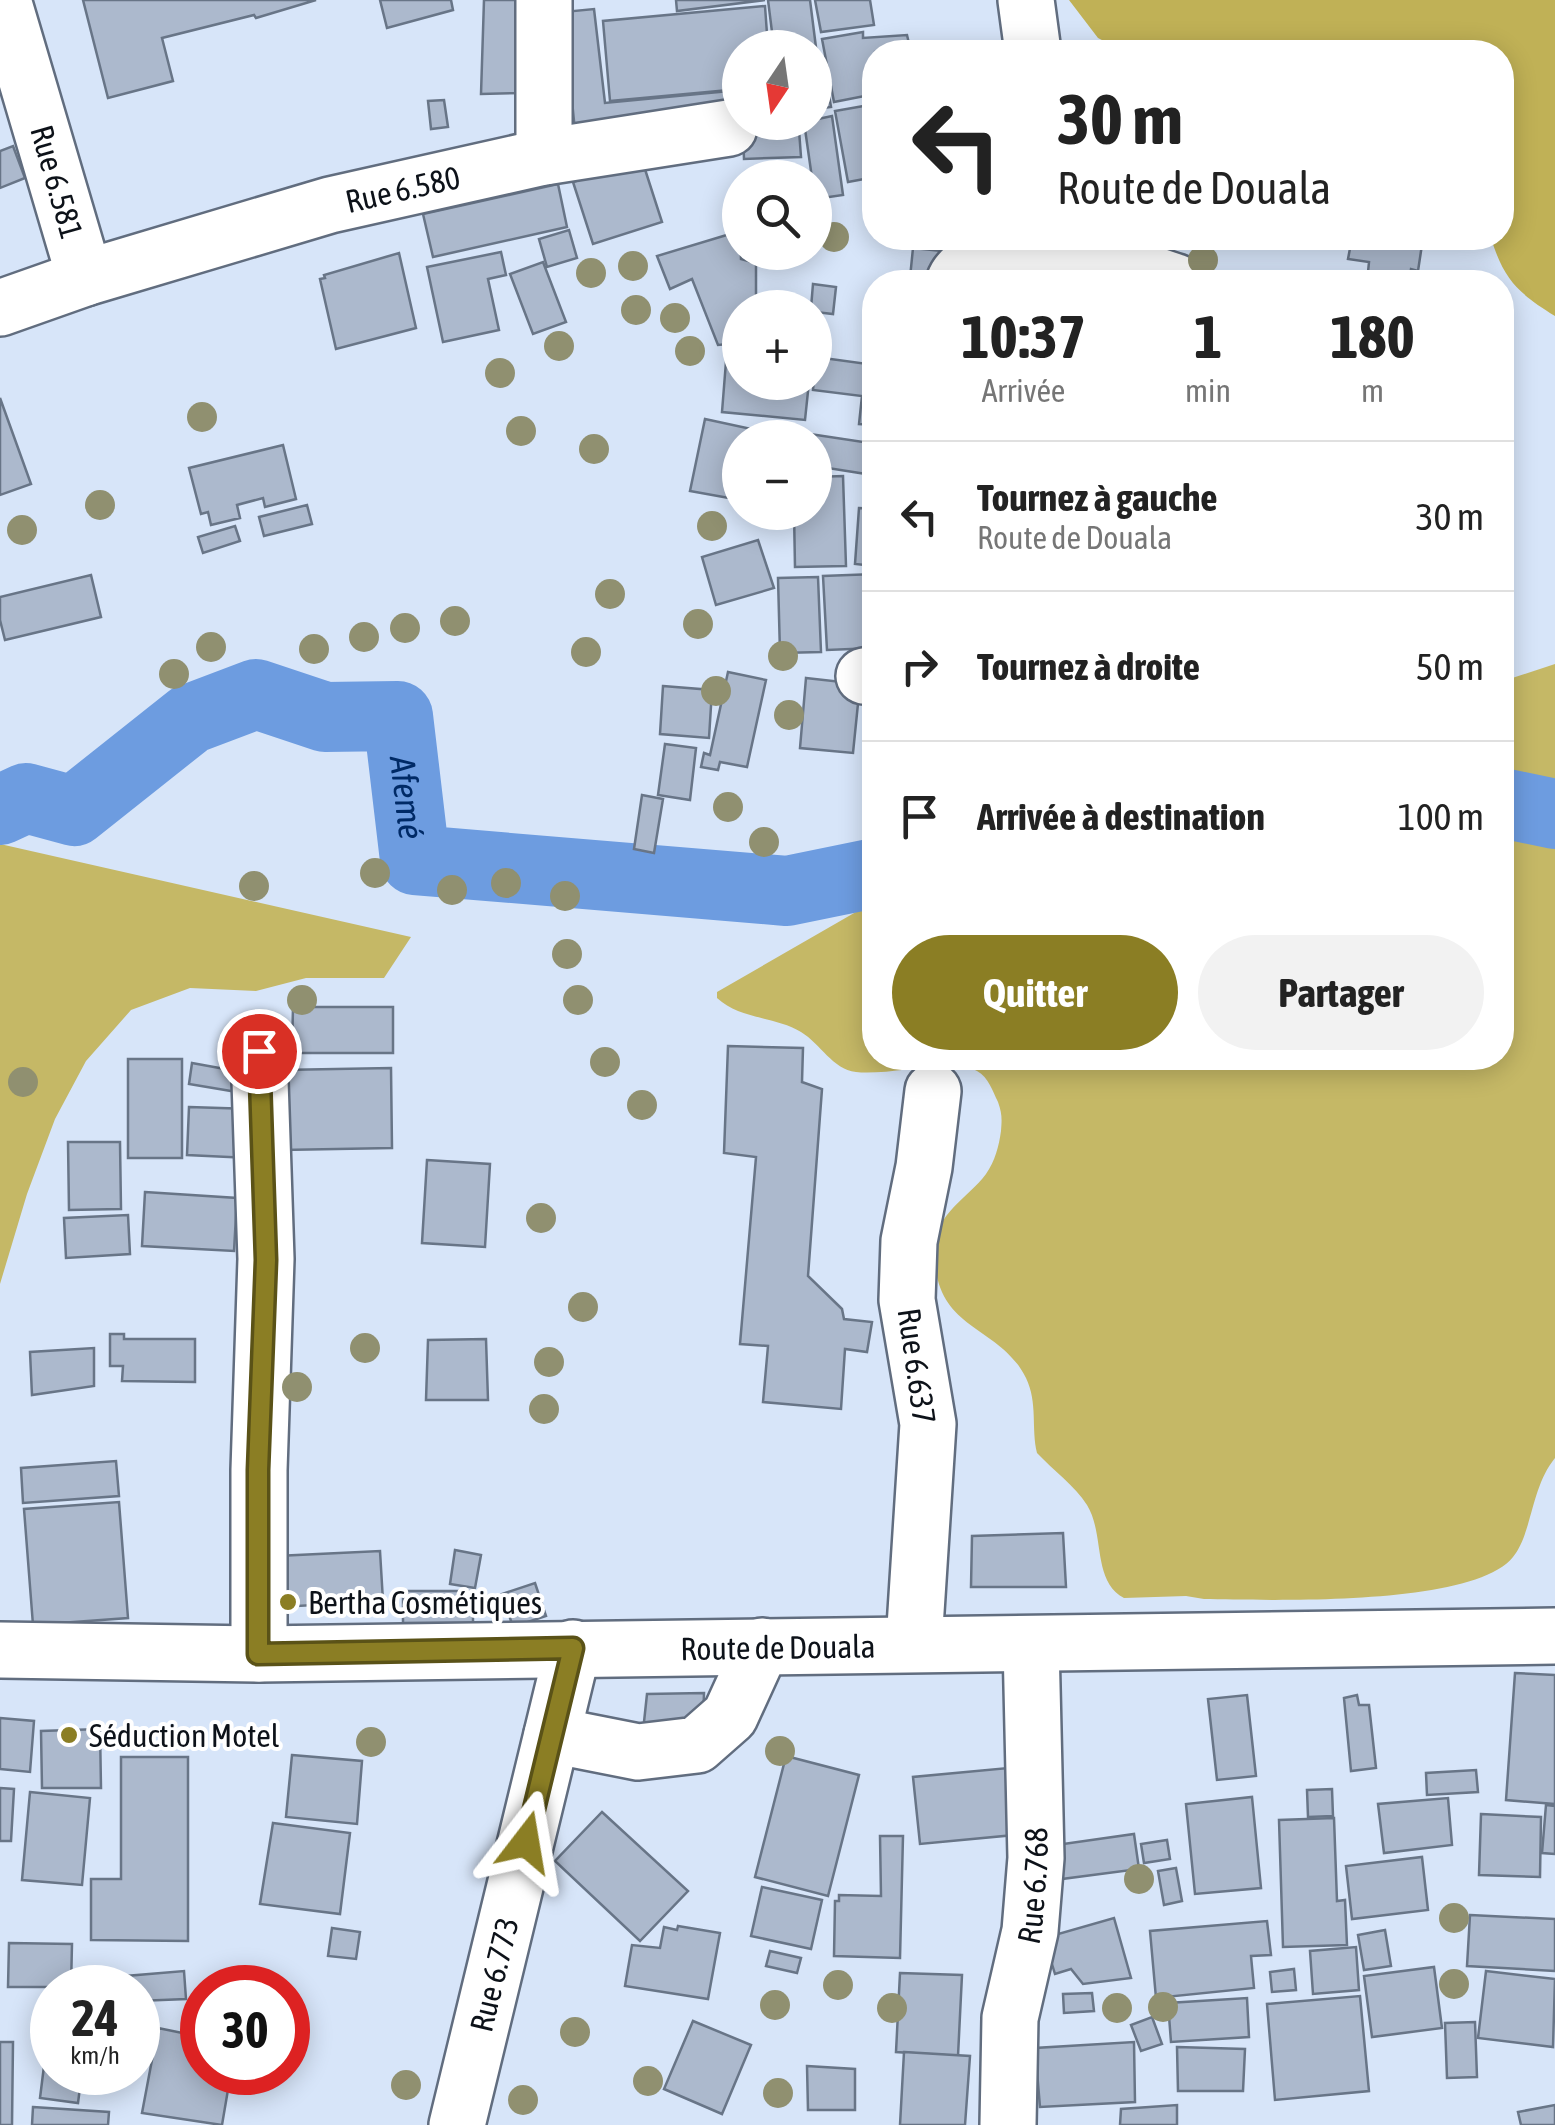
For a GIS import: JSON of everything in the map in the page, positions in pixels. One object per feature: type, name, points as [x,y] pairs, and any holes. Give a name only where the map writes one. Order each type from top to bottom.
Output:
[{"type":"main road","name":"Rue 6.581","points":[[0,308],[85,278],[3,0]]},
{"type":"main road","points":[[544,0],[544,157]]},
{"type":"main road","points":[[1026,0],[1031,40]]},
{"type":"main road","name":"Rue 6.580","points":[[85,278],[330,205],[544,157],[722,129]]},
{"type":"main road","points":[[962,270],[976,260],[1024,250]]},
{"type":"main road","points":[[1085,250],[1142,270]]},
{"type":"main road","points":[[258,1654],[258,1470],[266,1260],[259,1051]]},
{"type":"main road","name":"Rue 6.637","points":[[914,1643],[928,1424],[907,1300],[909,1241],[924,1167],[933,1090]]},
{"type":"main road","name":"Route de Douala","points":[[0,1650],[258,1654],[1555,1636]]},
{"type":"main road","name":"Rue 6.768","points":[[1008,2125],[1010,2018],[1030,1932],[1036,1858],[1031,1644]]},
{"type":"main road","points":[[552,1735],[638,1752],[698,1745],[730,1716],[762,1646]]},
{"type":"main road","name":"Rue 6.773","points":[[457,2125],[573,1648]]},
{"type":"shaded area","points":[[1069,0],[1555,0],[1555,316],[1514,284],[1514,270],[1504,270],[1495,250],[1514,250],[1514,40],[1098,38]]},
{"type":"shaded area","points":[[1555,664],[1555,1458],[1541,1482],[1524,1536],[1513,1557],[1491,1573],[1415,1593],[1319,1599],[1124,1598],[1107,1580],[1087,1505],[1037,1453],[1032,1397],[1026,1378],[1000,1346],[955,1311],[944,1296],[937,1275],[935,1247],[941,1225],[986,1174],[998,1148],[998,1102],[987,1081],[974,1070],[1514,1070],[1514,677]]},
{"type":"shaded area","points":[[0,844],[411,937],[384,978],[306,978],[256,991],[190,988],[131,1010],[86,1061],[55,1119],[0,1284]]},
{"type":"shaded area","points":[[862,908],[862,1070],[903,1070],[869,1073],[848,1070],[801,1032],[726,1005],[717,998],[717,992]]},
{"type":"building","points":[[83,0],[316,0],[256,18],[254,15],[162,38],[173,81],[108,98]]},
{"type":"building","points":[[380,0],[451,0],[453,10],[387,28]]},
{"type":"building","points":[[484,0],[527,0],[524,93],[481,94]]},
{"type":"building","points":[[676,0],[765,0],[677,11]]},
{"type":"building","points":[[768,0],[810,0],[814,30],[772,30]]},
{"type":"building","points":[[815,0],[870,0],[874,25],[821,30]]},
{"type":"building","points":[[765,6],[767,30],[722,30],[722,91],[610,101],[603,21]]},
{"type":"building","points":[[594,9],[605,103],[722,92],[722,121],[576,141],[563,12]]},
{"type":"building","points":[[863,32],[863,38],[907,35],[908,40],[862,40],[862,97],[834,102],[832,37]]},
{"type":"building","points":[[444,100],[448,127],[431,129],[428,101]]},
{"type":"building","points":[[862,106],[862,179],[848,182],[835,111]]},
{"type":"building","points":[[832,116],[843,195],[832,197],[832,160],[809,160],[807,140],[832,140]]},
{"type":"building","points":[[743,140],[800,140],[801,157],[744,159]]},
{"type":"building","points":[[13,146],[25,178],[0,188],[0,151]]},
{"type":"building","points":[[642,160],[662,222],[593,244],[573,182]]},
{"type":"building","points":[[558,184],[567,227],[433,257],[423,214]]},
{"type":"building","points":[[569,230],[577,258],[547,267],[539,239]]},
{"type":"building","points":[[722,236],[722,270],[756,270],[756,290],[722,290],[722,345],[718,345],[692,279],[670,289],[657,256]]},
{"type":"building","points":[[913,250],[942,251],[940,270],[911,270]]},
{"type":"building","points":[[1350,250],[1421,250],[1418,270],[1368,270],[1369,262],[1348,259]]},
{"type":"building","points":[[501,252],[506,275],[488,279],[499,330],[443,342],[427,267]]},
{"type":"building","points":[[399,253],[416,328],[336,349],[320,279]]},
{"type":"building","points":[[543,262],[566,322],[533,334],[510,274]]},
{"type":"building","points":[[813,284],[836,287],[833,314],[832,290],[812,290]]},
{"type":"building","points":[[832,359],[862,363],[862,396],[832,392]]},
{"type":"building","points":[[0,398],[31,484],[0,495]]},
{"type":"building","points":[[723,400],[807,400],[805,420],[722,412]]},
{"type":"building","points":[[705,419],[722,423],[722,497],[690,491]]},
{"type":"building","points":[[832,437],[862,442],[862,473],[832,469]]},
{"type":"building","points":[[283,445],[296,499],[265,507],[263,498],[237,505],[240,518],[211,525],[208,512],[201,514],[189,468]]},
{"type":"building","points":[[832,476],[843,476],[846,566],[795,567],[794,530],[832,530]]},
{"type":"building","points":[[307,505],[312,524],[264,536],[259,517]]},
{"type":"building","points":[[859,508],[862,508],[862,565],[855,564]]},
{"type":"building","points":[[235,526],[240,541],[203,553],[198,537]]},
{"type":"building","points":[[758,540],[774,588],[716,605],[702,557]]},
{"type":"building","points":[[862,574],[862,649],[827,650],[823,576]]},
{"type":"building","points":[[91,575],[101,617],[5,640],[0,597]]},
{"type":"building","points":[[818,577],[821,652],[780,653],[778,578]]},
{"type":"building","points":[[728,672],[766,680],[747,767],[720,762],[718,770],[701,767],[704,753],[710,755]]},
{"type":"building","points":[[806,678],[860,684],[853,753],[800,748]]},
{"type":"building","points":[[663,686],[712,690],[709,738],[660,734]]},
{"type":"building","points":[[665,744],[696,748],[690,800],[658,795]]},
{"type":"building","points":[[642,795],[663,799],[654,853],[634,849]]},
{"type":"building","points":[[293,1007],[393,1007],[393,1053],[292,1053]]},
{"type":"building","points":[[728,1046],[803,1048],[802,1082],[822,1089],[808,1276],[842,1309],[844,1319],[872,1322],[867,1352],[845,1349],[841,1409],[763,1402],[768,1346],[740,1344],[756,1157],[724,1153]]},
{"type":"building","points":[[128,1059],[182,1059],[182,1158],[128,1158]]},
{"type":"building","points":[[192,1063],[247,1073],[243,1093],[189,1084]]},
{"type":"building","points":[[391,1068],[392,1148],[282,1150],[281,1070]]},
{"type":"building","points":[[189,1107],[251,1109],[249,1158],[187,1155]]},
{"type":"building","points":[[68,1142],[120,1142],[121,1209],[69,1210]]},
{"type":"building","points":[[427,1160],[490,1164],[485,1247],[422,1243]]},
{"type":"building","points":[[145,1192],[237,1198],[234,1251],[142,1246]]},
{"type":"building","points":[[128,1215],[130,1254],[66,1258],[64,1218]]},
{"type":"building","points":[[110,1334],[124,1334],[124,1339],[195,1339],[195,1382],[122,1381],[123,1366],[110,1366]]},
{"type":"building","points":[[486,1339],[488,1400],[426,1400],[428,1340]]},
{"type":"building","points":[[94,1348],[94,1386],[32,1395],[30,1352]]},
{"type":"building","points":[[116,1461],[119,1496],[23,1503],[21,1468]]},
{"type":"building","points":[[119,1502],[128,1618],[33,1625],[24,1509]]},
{"type":"building","points":[[1063,1533],[1066,1587],[971,1587],[972,1536]]},
{"type":"building","points":[[455,1550],[481,1555],[475,1588],[450,1584]]},
{"type":"building","points":[[380,1551],[383,1601],[280,1607],[277,1556]]},
{"type":"building","points":[[535,1583],[546,1616],[513,1627],[502,1594]]},
{"type":"building","points":[[403,1591],[473,1591],[473,1623],[403,1623]]},
{"type":"building","points":[[1515,1673],[1555,1675],[1555,1804],[1506,1800]]},
{"type":"building","points":[[704,1693],[703,1723],[644,1722],[647,1694]]},
{"type":"building","points":[[1247,1695],[1256,1776],[1217,1780],[1208,1699]]},
{"type":"building","points":[[1357,1695],[1359,1705],[1369,1705],[1376,1768],[1351,1771],[1344,1698]]},
{"type":"building","points":[[0,1718],[34,1721],[30,1772],[0,1769]]},
{"type":"building","points":[[100,1729],[101,1788],[42,1788],[41,1731]]},
{"type":"building","points":[[292,1755],[362,1761],[357,1824],[286,1817]]},
{"type":"building","points":[[786,1756],[859,1775],[828,1896],[755,1877]]},
{"type":"building","points":[[121,1757],[188,1757],[188,1941],[91,1940],[91,1879],[121,1879]]},
{"type":"building","points":[[1008,1768],[1014,1835],[920,1844],[913,1777]]},
{"type":"building","points":[[1476,1770],[1478,1792],[1427,1795],[1426,1773]]},
{"type":"building","points":[[0,1788],[14,1789],[11,1841],[0,1841]]},
{"type":"building","points":[[1332,1789],[1333,1816],[1308,1817],[1307,1790]]},
{"type":"building","points":[[30,1792],[90,1798],[82,1885],[22,1880]]},
{"type":"building","points":[[1252,1797],[1261,1888],[1195,1894],[1186,1804]]},
{"type":"building","points":[[1448,1798],[1452,1845],[1384,1853],[1378,1804]]},
{"type":"building","points":[[1546,1805],[1555,1806],[1555,1854],[1542,1853]]},
{"type":"building","points":[[602,1812],[688,1891],[640,1941],[555,1861]]},
{"type":"building","points":[[1481,1814],[1541,1817],[1540,1877],[1479,1875]]},
{"type":"building","points":[[1334,1818],[1337,1901],[1345,1900],[1347,1945],[1283,1947],[1279,1820]]},
{"type":"building","points":[[273,1823],[350,1833],[340,1914],[260,1904]]},
{"type":"building","points":[[1134,1834],[1139,1869],[1054,1880],[1049,1846]]},
{"type":"building","points":[[880,1836],[903,1836],[900,1958],[834,1956],[835,1901],[839,1901],[839,1895],[881,1896]]},
{"type":"building","points":[[1167,1840],[1170,1859],[1144,1863],[1141,1844]]},
{"type":"building","points":[[1422,1857],[1428,1910],[1352,1919],[1346,1866]]},
{"type":"building","points":[[1176,1868],[1182,1901],[1164,1905],[1158,1871]]},
{"type":"building","points":[[762,1887],[822,1900],[811,1949],[751,1936]]},
{"type":"building","points":[[1470,1915],[1555,1919],[1555,1971],[1467,1966]]},
{"type":"building","points":[[1114,1918],[1131,1978],[1083,1984],[1071,1969],[1055,1974],[1044,1938]]},
{"type":"building","points":[[1267,1921],[1271,1955],[1251,1956],[1254,1988],[1156,1998],[1150,1931]]},
{"type":"building","points":[[678,1926],[720,1933],[708,1999],[625,1986],[632,1945],[660,1948],[664,1927],[677,1930]]},
{"type":"building","points":[[332,1928],[360,1932],[356,1959],[328,1956]]},
{"type":"building","points":[[1385,1930],[1391,1966],[1364,1970],[1358,1935]]},
{"type":"building","points":[[9,1943],[72,1944],[72,1965],[30,1965],[30,1987],[8,1987]]},
{"type":"building","points":[[1356,1947],[1359,1990],[1313,1994],[1310,1951]]},
{"type":"building","points":[[770,1951],[801,1958],[797,1973],[766,1966]]},
{"type":"building","points":[[1434,1967],[1442,2028],[1372,2037],[1364,1976]]},
{"type":"building","points":[[1294,1969],[1296,1990],[1272,1992],[1270,1972]]},
{"type":"building","points":[[180,1971],[180,1999],[160,2000],[160,1973]]},
{"type":"building","points":[[1486,1971],[1555,1979],[1553,2047],[1478,2038]]},
{"type":"building","points":[[900,1973],[962,1975],[958,2056],[896,2052]]},
{"type":"building","points":[[1092,1993],[1094,2011],[1064,2013],[1063,1994]]},
{"type":"building","points":[[1360,1996],[1369,2091],[1275,2100],[1267,2004]]},
{"type":"building","points":[[1247,1998],[1249,2037],[1171,2042],[1168,2003]]},
{"type":"building","points":[[1152,2017],[1162,2044],[1141,2051],[1131,2025]]},
{"type":"building","points":[[693,2021],[751,2045],[722,2114],[664,2089]]},
{"type":"building","points":[[1475,2022],[1477,2077],[1447,2078],[1445,2023]]},
{"type":"building","points":[[160,2028],[180,2032],[180,2095],[227,2095],[222,2125],[142,2113],[145,2095],[160,2095]]},
{"type":"building","points":[[0,2042],[13,2042],[12,2125],[0,2125]]},
{"type":"building","points":[[1134,2042],[1135,2102],[1040,2107],[1035,2048]]},
{"type":"building","points":[[1177,2047],[1245,2049],[1243,2091],[1178,2091]]},
{"type":"building","points":[[904,2052],[970,2056],[965,2125],[900,2125]]},
{"type":"building","points":[[807,2066],[855,2069],[855,2110],[808,2110]]},
{"type":"building","points":[[40,2095],[79,2095],[78,2103],[40,2098]]},
{"type":"building","points":[[1177,2105],[1177,2125],[1120,2125],[1121,2109]]},
{"type":"building","points":[[1555,2105],[1555,2125],[1521,2125],[1518,2112]]},
{"type":"building","points":[[33,2107],[109,2112],[108,2125],[32,2125]]},
{"type":"waterway","name":"Afemé","points":[[0,810],[26,798],[74,811],[190,719],[256,694],[325,717],[398,716],[415,860],[787,891],[862,876]]},
{"type":"waterway","name":"Afemé","points":[[1514,805],[1555,814]]},
{"type":"place","name":"Bertha Cosmétiques","points":[[288,1602]]},
{"type":"place","name":"Séduction Motel","points":[[69,1735]]},
{"type":"route","points":[[259,1051],[266,1260],[258,1470],[258,1654],[573,1648],[526,1842]]}]
